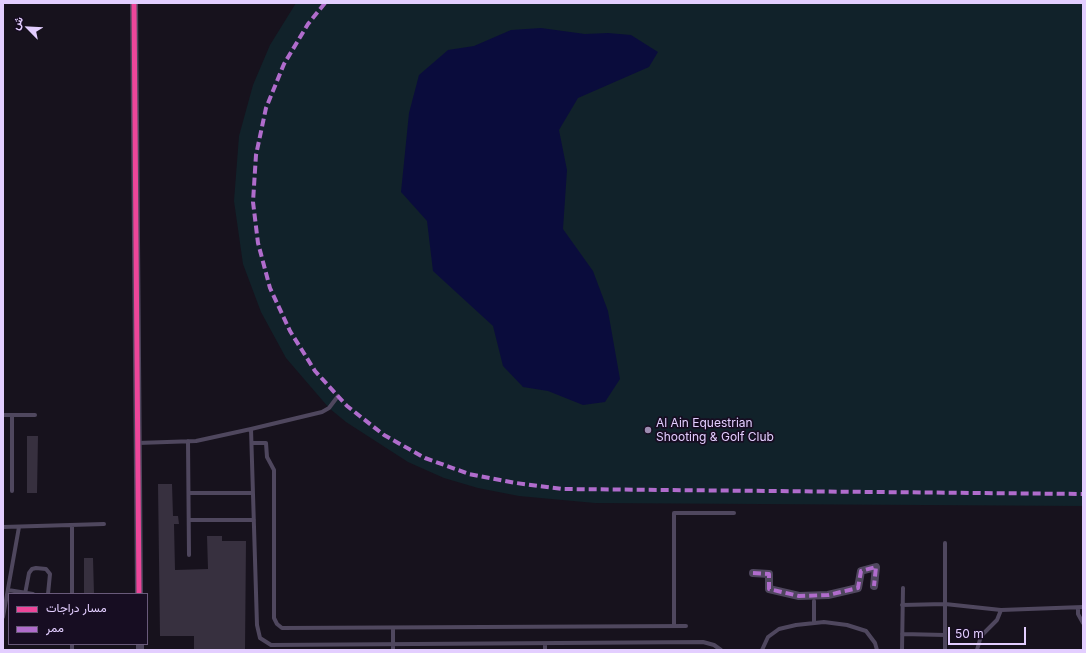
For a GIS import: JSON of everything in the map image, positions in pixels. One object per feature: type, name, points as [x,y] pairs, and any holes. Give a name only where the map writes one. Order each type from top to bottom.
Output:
[{"type":"street","points":[[134,3],[139,593]]},
{"type":"street","points":[[753,573],[769,574],[769,589],[799,596],[814,596],[828,595],[858,588],[861,571],[876,567],[874,586]]},
{"type":"lane","points":[[138,443],[188,441],[251,430],[322,412],[329,408],[338,396]]},
{"type":"lane","points":[[3,415],[35,414]]},
{"type":"lane","points":[[12,415],[12,490]]},
{"type":"lane","points":[[251,430],[257,625],[260,638],[265,642],[277,646],[703,642],[714,644],[721,650]]},
{"type":"lane","points":[[188,441],[190,555]]},
{"type":"lane","points":[[252,443],[266,443],[266,457],[274,470],[274,618],[277,624],[285,629],[686,626]]},
{"type":"lane","points":[[188,493],[253,493]]},
{"type":"lane","points":[[674,626],[674,513],[734,513]]},
{"type":"lane","points":[[189,520],[254,520]]},
{"type":"lane","points":[[3,527],[104,524]]},
{"type":"lane","points":[[72,525],[72,593]]},
{"type":"lane","points":[[3,617],[19,527]]},
{"type":"lane","points":[[945,544],[945,650]]},
{"type":"lane","points":[[8,590],[26,593],[29,573],[32,569],[36,568],[46,569],[50,574],[48,593]]},
{"type":"lane","points":[[902,588],[902,650]]},
{"type":"lane","points":[[814,596],[814,622]]},
{"type":"lane","points":[[902,605],[945,604],[1001,610],[1081,608],[1078,614],[1083,623]]},
{"type":"lane","points":[[977,650],[981,636],[997,620],[1001,610]]},
{"type":"lane","points":[[762,650],[764,643],[772,632],[792,626],[814,622],[847,625],[866,631],[876,643],[877,650]]},
{"type":"lane","points":[[393,628],[393,650]]},
{"type":"lane","points":[[902,634],[945,635]]},
{"type":"lane","points":[[545,644],[545,650]]},
{"type":"shaded area","points":[[296,3],[1083,3],[1083,506],[595,503],[519,496],[478,488],[444,478],[408,462],[346,422],[329,408],[286,358],[261,312],[243,264],[234,201],[239,136],[253,85],[270,45]]},
{"type":"shaded area","points":[[541,28],[585,34],[608,33],[631,35],[658,52],[649,67],[578,98],[559,130],[567,170],[563,229],[593,271],[608,311],[620,379],[605,402],[583,405],[548,391],[523,387],[503,366],[493,326],[433,271],[427,221],[401,192],[409,113],[419,75],[448,50],[474,46],[511,30]]},
{"type":"building","points":[[27,436],[38,436],[37,493],[27,493]]},
{"type":"building","points":[[158,484],[172,484],[173,516],[178,516],[179,524],[174,524],[175,570],[208,569],[207,536],[222,536],[222,541],[246,541],[245,650],[194,650],[194,636],[160,636]]},
{"type":"building","points":[[84,558],[93,558],[94,593],[84,593]]},
{"type":"marked path","points":[[325,3],[308,24],[284,64],[266,108],[256,155],[253,202],[258,243],[270,288],[290,331],[315,371],[347,406],[384,435],[425,458],[469,474],[516,483],[563,489],[1083,494]]},
{"type":"marked path","points":[[753,573],[769,574],[769,589],[799,596],[828,595],[858,588],[861,571],[876,567],[874,586]]},
{"type":"cycle path","points":[[134,3],[139,593]]},
{"type":"place","name":"Al Ain Equestrian Shooting & Golf Club","points":[[648,430]]}]
